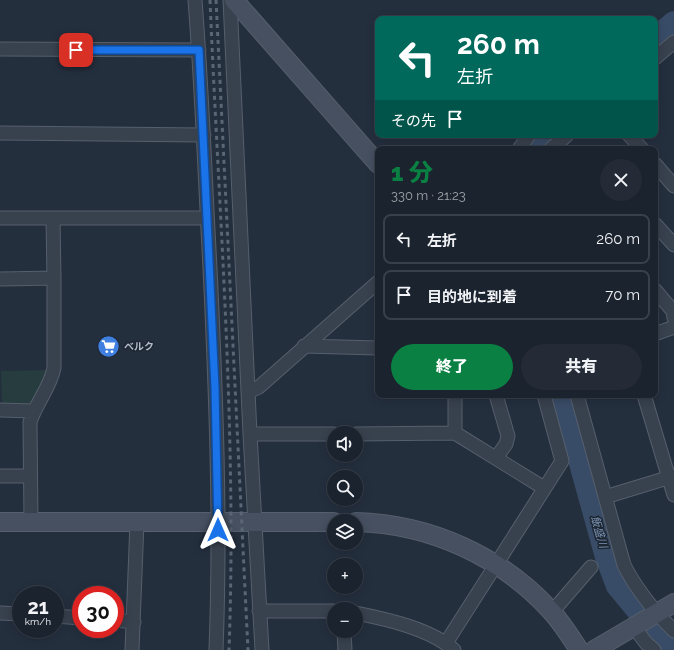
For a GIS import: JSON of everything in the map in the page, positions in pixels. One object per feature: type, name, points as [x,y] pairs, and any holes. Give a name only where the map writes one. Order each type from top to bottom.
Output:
[{"type":"street","points":[[195,0],[204,135],[216,395],[218,522],[216,650]]},
{"type":"street","points":[[230,0],[250,434],[262,650]]},
{"type":"street","points":[[234,0],[375,161]]},
{"type":"street","points":[[658,55],[674,42]]},
{"type":"street","points":[[0,50],[199,50]]},
{"type":"street","points":[[0,133],[204,135]]},
{"type":"street","points":[[521,146],[528,138]]},
{"type":"street","points":[[554,146],[564,138]]},
{"type":"street","points":[[658,167],[674,186]]},
{"type":"street","points":[[0,218],[207,218]]},
{"type":"street","points":[[31,522],[30,422],[33,411],[52,377],[54,368],[53,218]]},
{"type":"street","points":[[658,227],[674,245]]},
{"type":"street","points":[[0,279],[54,278]]},
{"type":"street","points":[[248,392],[259,387],[375,285]]},
{"type":"street","points":[[658,294],[673,311],[674,318]]},
{"type":"street","points":[[658,333],[674,327]]},
{"type":"street","points":[[304,346],[375,348]]},
{"type":"street","points":[[454,433],[455,398]]},
{"type":"street","points":[[496,458],[506,444],[508,436],[497,398]]},
{"type":"street","points":[[363,616],[402,624],[450,646],[496,565],[562,461],[545,398]]},
{"type":"street","points":[[578,398],[624,566],[655,614],[674,630]]},
{"type":"street","points":[[645,398],[671,477],[674,495]]},
{"type":"street","points":[[0,410],[33,411]]},
{"type":"street","points":[[363,434],[454,433],[544,488]]},
{"type":"street","points":[[250,434],[327,434]]},
{"type":"street","points":[[0,476],[30,476]]},
{"type":"street","points":[[605,497],[671,477]]},
{"type":"street","points":[[0,522],[327,522]]},
{"type":"street","points":[[132,650],[137,522]]},
{"type":"street","points":[[363,522],[406,528],[442,538],[496,565],[526,587],[552,612],[579,650]]},
{"type":"street","points":[[552,612],[591,567]]},
{"type":"street","points":[[594,650],[674,603]]},
{"type":"street","points":[[259,611],[327,611]]},
{"type":"street","points":[[0,613],[12,614]]},
{"type":"street","points":[[124,621],[134,622]]},
{"type":"street","points":[[635,626],[646,643],[654,650]]},
{"type":"street","points":[[344,638],[345,650]]},
{"type":"green space","points":[[48,370],[30,406],[2,405],[1,371]]},
{"type":"waterway","name":"飯盛川","points":[[658,35],[674,22]]},
{"type":"waterway","name":"飯盛川","points":[[535,146],[541,138]]},
{"type":"waterway","name":"飯盛川","points":[[562,398],[606,557],[617,586],[655,632],[674,649]]},
{"type":"railway","points":[[210,0],[229,406],[231,487],[229,650]]},
{"type":"railway","points":[[216,0],[248,650]]},
{"type":"place","name":"ベルク","points":[[109,346]]},
{"type":"route","points":[[76,50],[199,50],[218,450],[218,530]]}]
